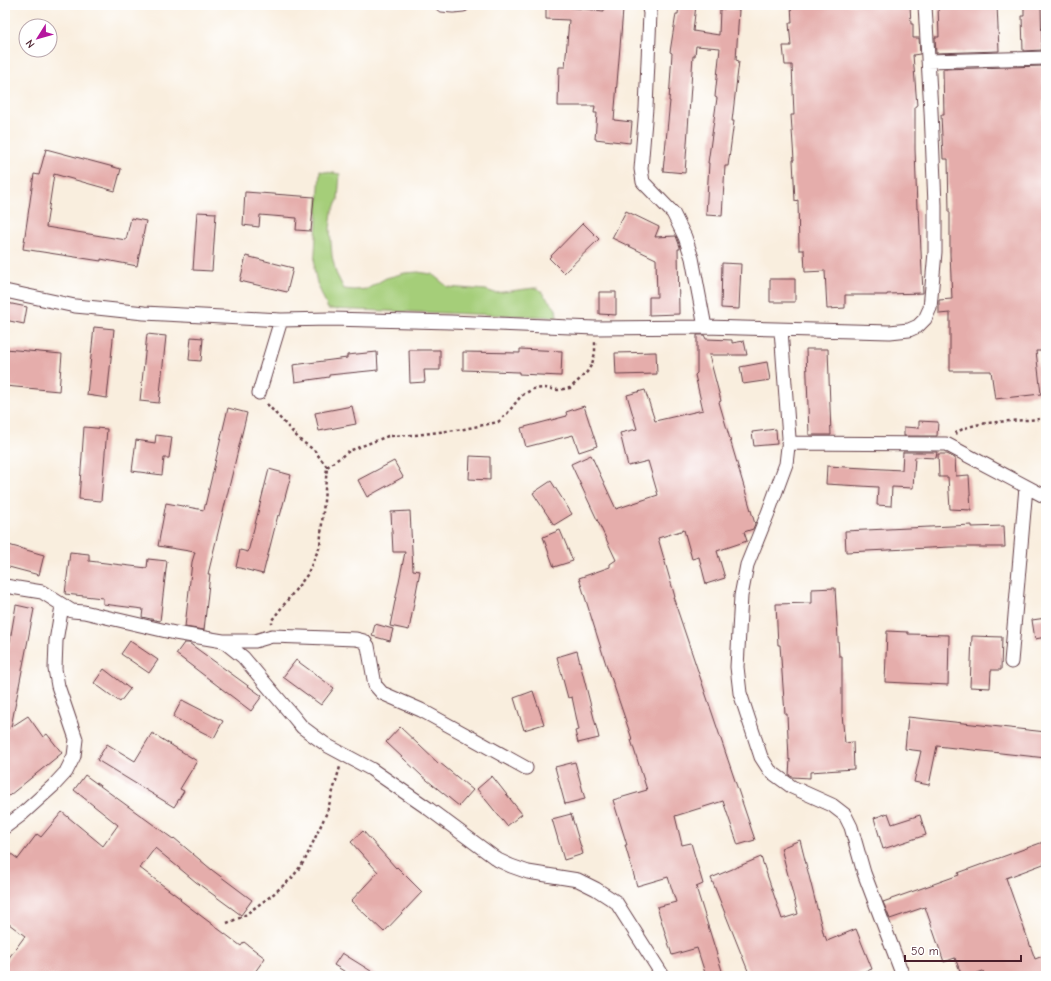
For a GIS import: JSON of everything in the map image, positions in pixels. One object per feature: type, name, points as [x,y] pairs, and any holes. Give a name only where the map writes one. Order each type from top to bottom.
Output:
[{"type":"street","points":[[442,5],[463,5]]},
{"type":"street","points":[[648,5],[650,21],[646,108],[641,169],[644,182],[673,213],[685,237],[692,258],[705,327]]},
{"type":"street","points":[[5,291],[75,306],[144,312],[281,320],[443,322],[595,328],[705,327],[901,332],[909,330],[918,326],[925,320],[930,308],[935,252],[934,159],[925,5]]},
{"type":"street","points":[[928,61],[1046,58]]},
{"type":"street","points":[[259,393],[281,320]]},
{"type":"street","points":[[781,330],[788,443],[786,464],[748,565],[741,596],[737,667],[740,693],[761,757],[770,771],[792,787],[832,805],[845,815],[851,827],[864,873],[903,976]]},
{"type":"street","points":[[788,443],[946,444],[1026,487],[1046,496]]},
{"type":"street","points":[[1011,662],[1026,487]]},
{"type":"street","points":[[5,586],[42,592],[72,611],[84,612],[175,633],[223,640],[255,641],[272,636],[356,639],[364,641],[368,646],[375,685],[382,693],[421,710],[526,768]]},
{"type":"street","points":[[5,827],[21,815],[53,786],[66,772],[74,756],[76,739],[58,686],[55,669],[56,641],[62,606]]},
{"type":"street","points":[[223,640],[243,658],[302,727],[314,736],[371,769],[429,809],[498,860],[528,872],[578,880],[596,889],[616,902],[663,976]]},
{"type":"path","points":[[327,467],[349,451],[388,436],[415,435],[464,429],[498,422],[506,416],[512,405],[521,396],[533,389],[545,388],[558,390],[570,388],[587,372],[592,364],[595,328]]},
{"type":"path","points":[[259,393],[300,440],[314,450],[327,467],[320,546],[307,575],[272,620],[272,636]]},
{"type":"path","points":[[946,444],[958,431],[974,426],[1046,418]]},
{"type":"path","points":[[227,923],[242,917],[271,896],[292,878],[305,860],[327,812],[344,754]]},
{"type":"green space","points":[[320,171],[340,174],[338,200],[332,212],[330,229],[332,256],[336,273],[344,289],[367,289],[386,278],[405,273],[418,272],[432,274],[448,287],[486,290],[495,293],[538,288],[556,309],[557,317],[328,309],[317,283],[314,269]]},
{"type":"building","points":[[546,5],[604,11],[604,8],[623,10],[614,120],[632,122],[630,143],[595,139],[597,113],[594,113],[595,106],[558,106],[559,67],[565,67],[569,20],[546,19]]},
{"type":"building","points":[[679,5],[696,5],[693,31],[719,35],[720,9],[739,10],[736,60],[739,61],[732,121],[734,121],[728,166],[725,166],[722,216],[706,215],[708,163],[717,98],[715,97],[720,48],[696,46],[695,56],[693,56],[685,173],[663,171],[670,101],[672,53],[670,52],[676,14],[678,14]]},
{"type":"building","points":[[791,5],[910,5],[911,24],[913,24],[913,38],[919,38],[920,54],[913,55],[917,106],[915,106],[917,209],[919,209],[923,293],[845,295],[845,308],[827,309],[825,271],[805,272],[804,250],[799,250],[798,200],[795,201],[791,115],[794,115],[792,65],[785,65],[783,46],[791,46],[789,23],[792,23]]},
{"type":"building","points":[[938,5],[997,5],[999,51],[936,53],[935,37],[939,37]]},
{"type":"building","points":[[1024,5],[1041,5],[1042,50],[1023,51],[1022,16],[1024,16]]},
{"type":"building","points":[[1043,66],[1043,211],[1044,263],[1046,263],[1046,351],[1036,351],[1041,394],[995,399],[991,371],[950,371],[950,313],[939,314],[939,300],[952,299],[948,159],[943,159],[941,115],[944,115],[943,69]]},
{"type":"building","points":[[46,149],[121,169],[115,191],[54,174],[46,227],[126,240],[131,218],[146,221],[137,266],[101,259],[101,261],[23,249],[34,174],[39,175]]},
{"type":"building","points":[[245,192],[314,197],[311,231],[296,230],[297,218],[260,215],[259,227],[243,225]]},
{"type":"building","points":[[626,211],[659,227],[655,237],[676,236],[680,247],[680,249],[678,249],[679,314],[649,315],[649,297],[657,297],[656,259],[612,238]]},
{"type":"building","points":[[197,212],[216,213],[212,271],[193,270]]},
{"type":"building","points":[[583,223],[599,239],[564,273],[549,258]]},
{"type":"building","points":[[246,256],[293,268],[287,292],[240,281]]},
{"type":"building","points":[[722,263],[741,264],[739,309],[721,308]]},
{"type":"building","points":[[770,279],[795,279],[795,302],[770,302]]},
{"type":"building","points":[[599,292],[616,292],[616,315],[599,314]]},
{"type":"building","points":[[7,303],[27,307],[24,324],[5,320]]},
{"type":"building","points":[[94,327],[114,329],[107,398],[87,395]]},
{"type":"building","points":[[147,334],[166,336],[159,403],[140,401]]},
{"type":"building","points":[[697,335],[704,335],[706,339],[732,340],[732,343],[744,341],[747,355],[709,355],[721,401],[719,402],[755,524],[753,529],[744,532],[747,541],[717,551],[725,578],[706,584],[699,557],[692,559],[684,530],[658,538],[675,597],[673,597],[755,840],[738,845],[723,801],[675,816],[682,845],[691,843],[703,884],[696,887],[723,974],[717,976],[706,976],[697,948],[672,955],[657,907],[676,902],[668,877],[637,886],[625,845],[627,845],[613,800],[647,790],[631,740],[632,739],[610,677],[579,578],[610,567],[610,564],[616,560],[571,464],[591,455],[616,509],[658,495],[648,461],[628,466],[620,433],[637,429],[627,395],[645,390],[655,421],[703,410],[695,375],[697,373]]},
{"type":"building","points":[[191,337],[203,338],[201,361],[189,360]]},
{"type":"building","points":[[5,349],[62,354],[59,391],[5,386]]},
{"type":"building","points":[[520,349],[562,351],[561,376],[519,374],[519,372],[463,370],[463,352],[520,353]]},
{"type":"building","points":[[806,349],[828,349],[831,435],[809,435]]},
{"type":"building","points":[[409,350],[440,350],[440,370],[424,370],[425,382],[410,383]]},
{"type":"building","points":[[377,352],[378,370],[329,375],[329,377],[295,382],[293,365],[347,358],[347,355]]},
{"type":"building","points":[[656,352],[657,374],[616,375],[615,353]]},
{"type":"building","points":[[767,362],[770,380],[743,384],[740,367]]},
{"type":"building","points":[[352,406],[356,424],[319,431],[315,413]]},
{"type":"building","points":[[584,406],[597,446],[579,452],[573,435],[526,447],[521,428],[567,416],[566,412]]},
{"type":"building","points":[[228,408],[247,413],[208,574],[210,574],[204,630],[185,627],[192,562],[195,552],[158,546],[166,503],[204,510]]},
{"type":"building","points":[[919,421],[938,422],[937,436],[904,436],[904,427],[919,428]]},
{"type":"building","points":[[84,427],[107,429],[101,501],[79,499]]},
{"type":"building","points":[[776,429],[777,444],[754,446],[752,432]]},
{"type":"building","points":[[156,435],[172,437],[169,458],[164,458],[162,475],[132,471],[136,440],[155,443]]},
{"type":"building","points":[[903,452],[937,452],[936,458],[915,457],[913,488],[892,487],[891,506],[877,505],[878,487],[826,484],[827,466],[902,470]]},
{"type":"building","points":[[938,454],[947,454],[955,458],[956,476],[969,475],[971,510],[950,509],[948,477],[939,477]]},
{"type":"building","points":[[470,456],[490,457],[490,480],[469,479]]},
{"type":"building","points":[[394,461],[403,477],[367,497],[358,480]]},
{"type":"building","points":[[269,469],[291,475],[280,516],[278,515],[263,574],[236,567],[240,550],[248,552]]},
{"type":"building","points":[[551,481],[572,514],[554,525],[533,493]]},
{"type":"building","points":[[410,511],[413,570],[420,571],[409,630],[390,626],[405,552],[393,552],[391,512]]},
{"type":"building","points":[[972,525],[972,527],[1004,526],[1005,547],[950,547],[846,552],[845,531]]},
{"type":"building","points":[[560,530],[573,561],[554,567],[543,537]]},
{"type":"building","points":[[5,544],[44,555],[39,575],[5,566]]},
{"type":"building","points":[[70,552],[89,554],[89,561],[147,568],[148,559],[167,561],[160,621],[142,617],[143,609],[103,604],[103,598],[65,594]]},
{"type":"building","points":[[835,588],[839,656],[842,656],[842,715],[845,743],[853,742],[854,769],[810,772],[810,778],[792,777],[789,775],[790,759],[789,760],[787,714],[785,714],[780,645],[778,645],[776,604],[812,603],[812,589]]},
{"type":"building","points":[[16,605],[34,609],[11,727],[28,716],[43,737],[47,734],[62,753],[5,799],[5,731],[9,728],[5,728],[5,670]]},
{"type":"building","points":[[1046,618],[1046,637],[1035,639],[1032,620]]},
{"type":"building","points":[[375,624],[393,629],[390,641],[372,636]]},
{"type":"building","points":[[887,631],[908,632],[908,634],[949,635],[948,685],[885,682]]},
{"type":"building","points":[[972,636],[1002,637],[1001,670],[991,670],[990,688],[970,687]]},
{"type":"building","points":[[130,641],[158,660],[149,673],[121,654]]},
{"type":"building","points":[[184,643],[189,643],[262,696],[251,711],[176,654]]},
{"type":"building","points":[[577,651],[599,738],[578,743],[575,731],[579,730],[572,697],[568,698],[557,657]]},
{"type":"building","points":[[296,660],[334,688],[321,705],[283,677]]},
{"type":"building","points":[[104,669],[130,689],[120,702],[94,683]]},
{"type":"building","points":[[533,691],[544,724],[524,730],[514,698]]},
{"type":"building","points":[[182,700],[223,721],[214,738],[173,717]]},
{"type":"building","points":[[908,717],[1046,732],[1046,758],[937,746],[929,785],[914,782],[921,751],[905,749]]},
{"type":"building","points":[[400,727],[439,764],[440,763],[473,790],[459,806],[422,776],[386,742]]},
{"type":"building","points":[[152,733],[197,761],[180,789],[184,791],[174,807],[97,760],[107,744],[135,761]]},
{"type":"building","points":[[575,762],[585,799],[565,804],[555,767]]},
{"type":"building","points":[[85,775],[173,839],[174,838],[212,870],[252,900],[241,915],[196,882],[155,848],[140,868],[241,946],[244,942],[265,958],[252,976],[5,976],[5,963],[25,936],[5,921],[5,860],[10,853],[18,859],[37,834],[41,837],[62,812],[103,846],[118,825],[74,790]]},
{"type":"building","points":[[492,776],[522,814],[507,826],[477,789]]},
{"type":"building","points":[[888,813],[892,824],[920,815],[926,835],[883,849],[874,818]]},
{"type":"building","points":[[571,814],[583,854],[564,860],[552,819]]},
{"type":"building","points":[[363,831],[396,868],[397,867],[422,892],[384,932],[351,901],[378,872],[351,842]]},
{"type":"building","points":[[800,840],[824,936],[827,941],[856,929],[872,969],[853,976],[750,976],[711,878],[761,857],[782,919],[798,914],[781,848]]},
{"type":"building","points":[[1046,841],[1046,863],[1006,878],[1035,959],[1043,956],[1046,966],[1046,976],[985,976],[983,971],[969,976],[962,976],[955,958],[944,962],[925,907],[890,919],[883,902],[959,875],[958,873]]},
{"type":"building","points":[[342,953],[379,976],[352,976],[334,965]]}]
